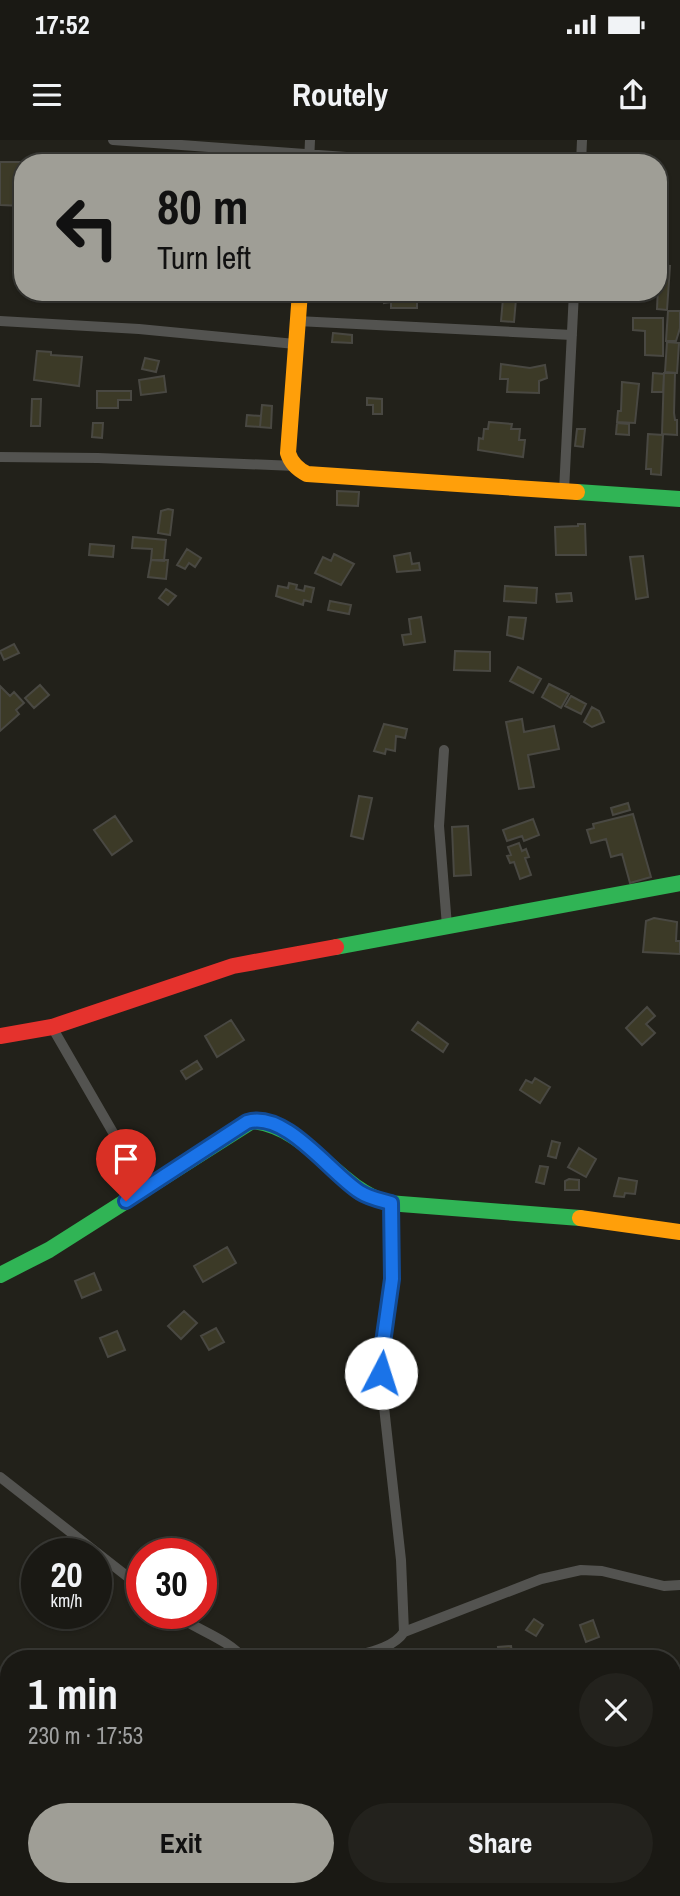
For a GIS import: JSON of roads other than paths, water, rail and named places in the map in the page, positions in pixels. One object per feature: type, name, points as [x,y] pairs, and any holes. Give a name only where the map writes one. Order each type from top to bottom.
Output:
[{"type":"street","points":[[113,140],[257,154]]},
{"type":"street","points":[[299,301],[288,453],[295,466],[307,474],[680,499]]},
{"type":"street","points":[[564,491],[574,301]]},
{"type":"street","points":[[0,321],[139,328],[295,344]]},
{"type":"street","points":[[297,321],[572,335]]},
{"type":"street","points":[[0,457],[295,466]]},
{"type":"street","points":[[444,750],[439,826],[447,926]]},
{"type":"street","points":[[0,1036],[52,1027],[233,966],[680,883]]},
{"type":"street","points":[[52,1027],[145,1188]]},
{"type":"street","points":[[0,1275],[49,1250],[247,1122],[262,1120],[281,1128],[319,1155],[360,1192],[391,1203],[420,1208],[469,1208],[592,1220],[680,1232]]},
{"type":"street","points":[[391,1203],[392,1279],[381,1357],[382,1389],[401,1560],[404,1632]]},
{"type":"street","points":[[0,1477],[126,1575]]},
{"type":"street","points":[[384,1650],[404,1632],[541,1579],[580,1570],[602,1571],[664,1586],[680,1586]]},
{"type":"street","points":[[196,1629],[235,1650]]}]
